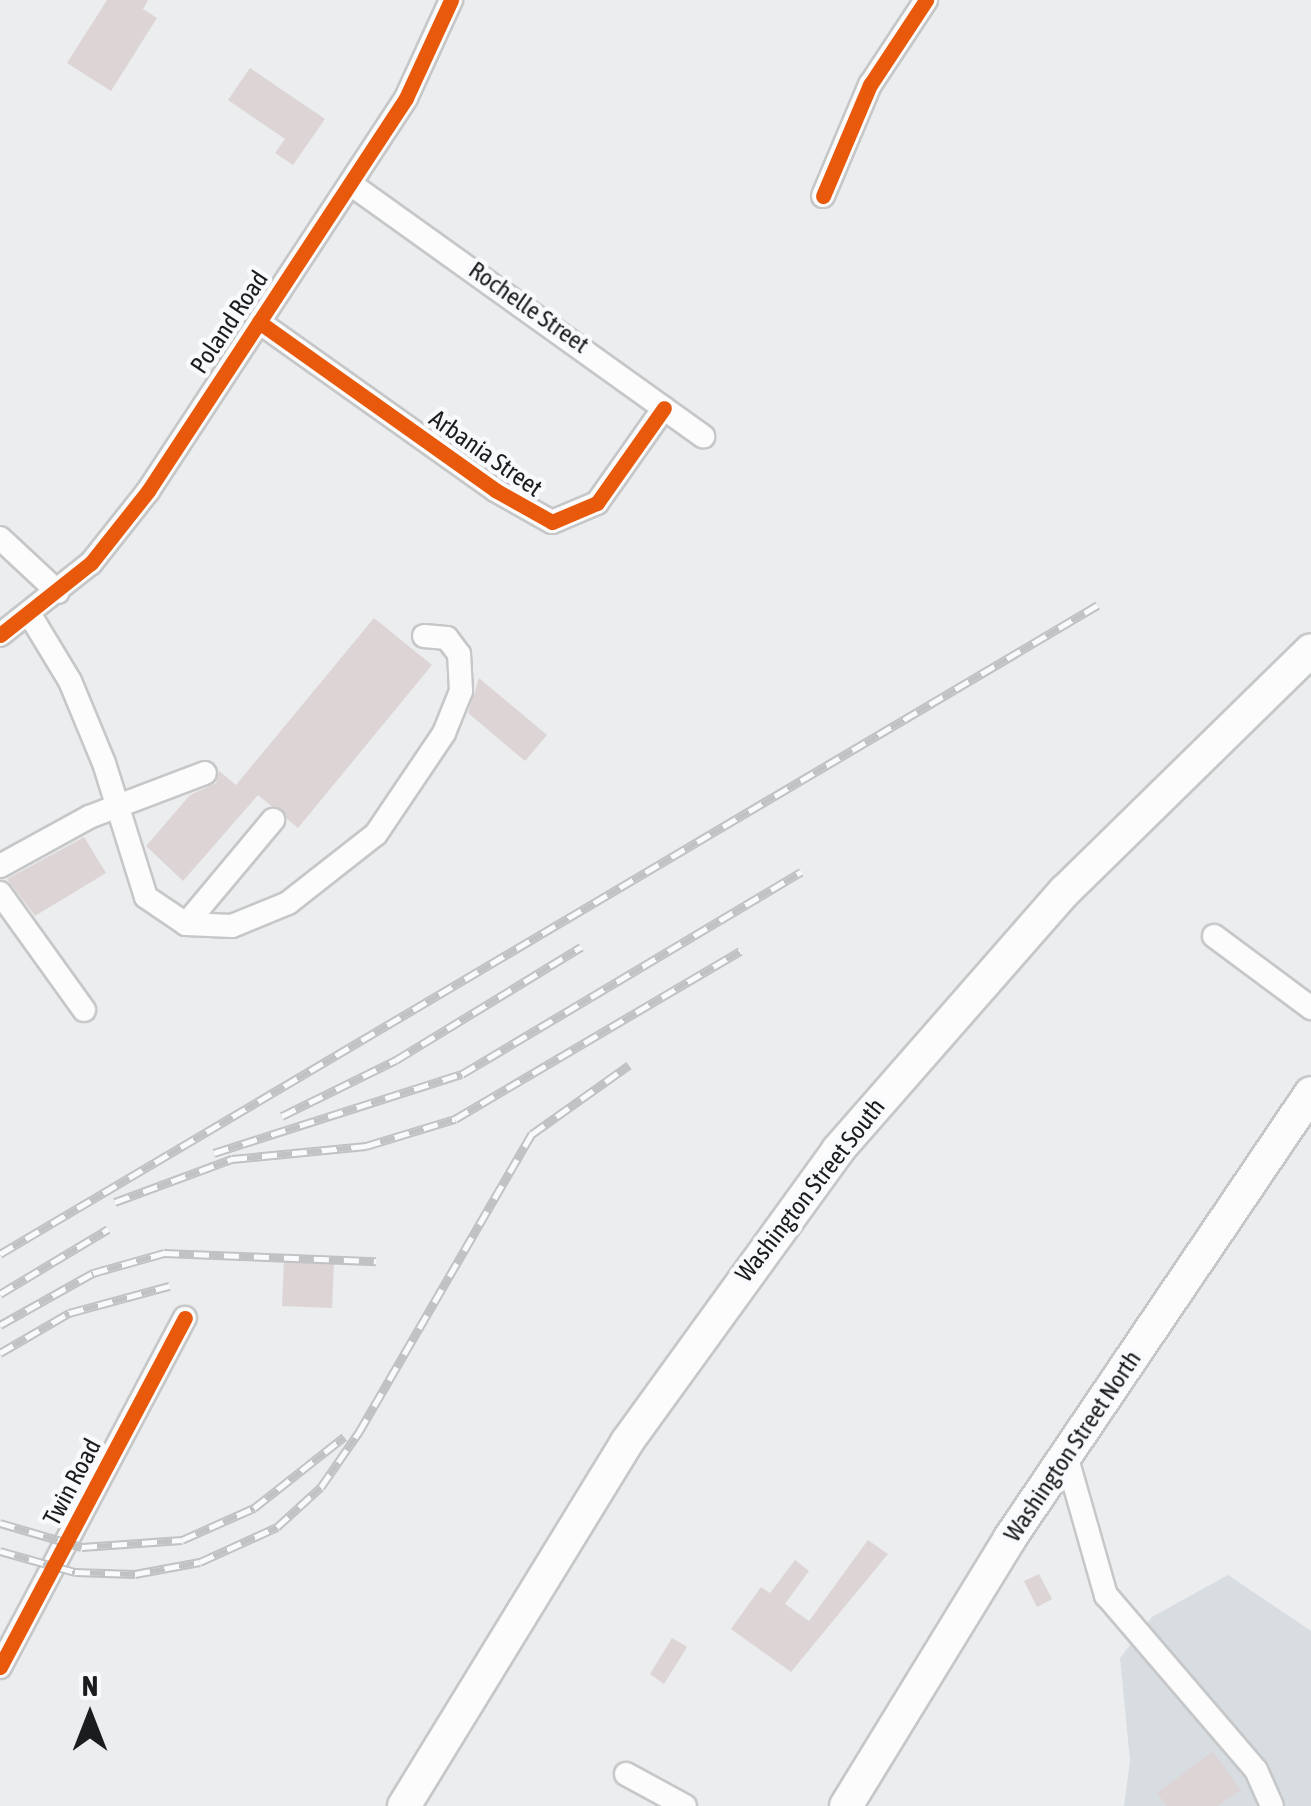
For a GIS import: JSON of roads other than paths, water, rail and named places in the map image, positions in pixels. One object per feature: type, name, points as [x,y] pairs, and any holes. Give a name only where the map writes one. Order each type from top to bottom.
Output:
[{"type":"highway","name":"Washington Street South","points":[[404,1806],[627,1442],[838,1150],[1065,890],[1311,650]]},
{"type":"highway","name":"Washington Street North","points":[[846,1806],[1066,1455],[1311,1093]]},
{"type":"street","name":"Poland Road","points":[[0,635],[58,592],[128,517],[406,98],[451,0]]},
{"type":"street","points":[[823,196],[870,85],[926,0]]},
{"type":"street","name":"Rochelle Street","points":[[352,184],[702,436]]},
{"type":"street","name":"Arbania Street","points":[[259,322],[552,522],[596,503],[664,408]]},
{"type":"street","points":[[0,538],[58,592]]},
{"type":"street","points":[[30,615],[70,681],[146,896],[186,924],[232,926],[288,903],[376,834],[444,733],[461,692],[459,654],[447,638],[424,636]]},
{"type":"street","points":[[0,866],[116,807],[204,773]]},
{"type":"street","points":[[186,924],[273,820]]},
{"type":"street","points":[[0,893],[84,1010]]},
{"type":"street","points":[[1214,936],[1311,1008]]},
{"type":"street","name":"Twin Road","points":[[0,1668],[185,1318]]},
{"type":"street","points":[[1066,1455],[1106,1595],[1256,1770],[1272,1806]]},
{"type":"street","points":[[626,1774],[686,1806]]},
{"type":"railway","points":[[0,1254],[1098,605]]},
{"type":"railway","points":[[214,1153],[462,1074],[801,872]]},
{"type":"railway","points":[[282,1116],[396,1060],[581,947]]},
{"type":"railway","points":[[115,1202],[232,1159],[366,1146],[455,1119],[740,951]]},
{"type":"railway","points":[[0,1551],[75,1572],[135,1574],[200,1562],[277,1527],[321,1487],[359,1432],[532,1134],[629,1065]]},
{"type":"railway","points":[[0,1294],[108,1229]]},
{"type":"railway","points":[[0,1325],[93,1273],[164,1253],[376,1261]]},
{"type":"railway","points":[[0,1353],[69,1313],[169,1286]]},
{"type":"railway","points":[[0,1523],[82,1547],[182,1540],[254,1508],[344,1437]]}]
